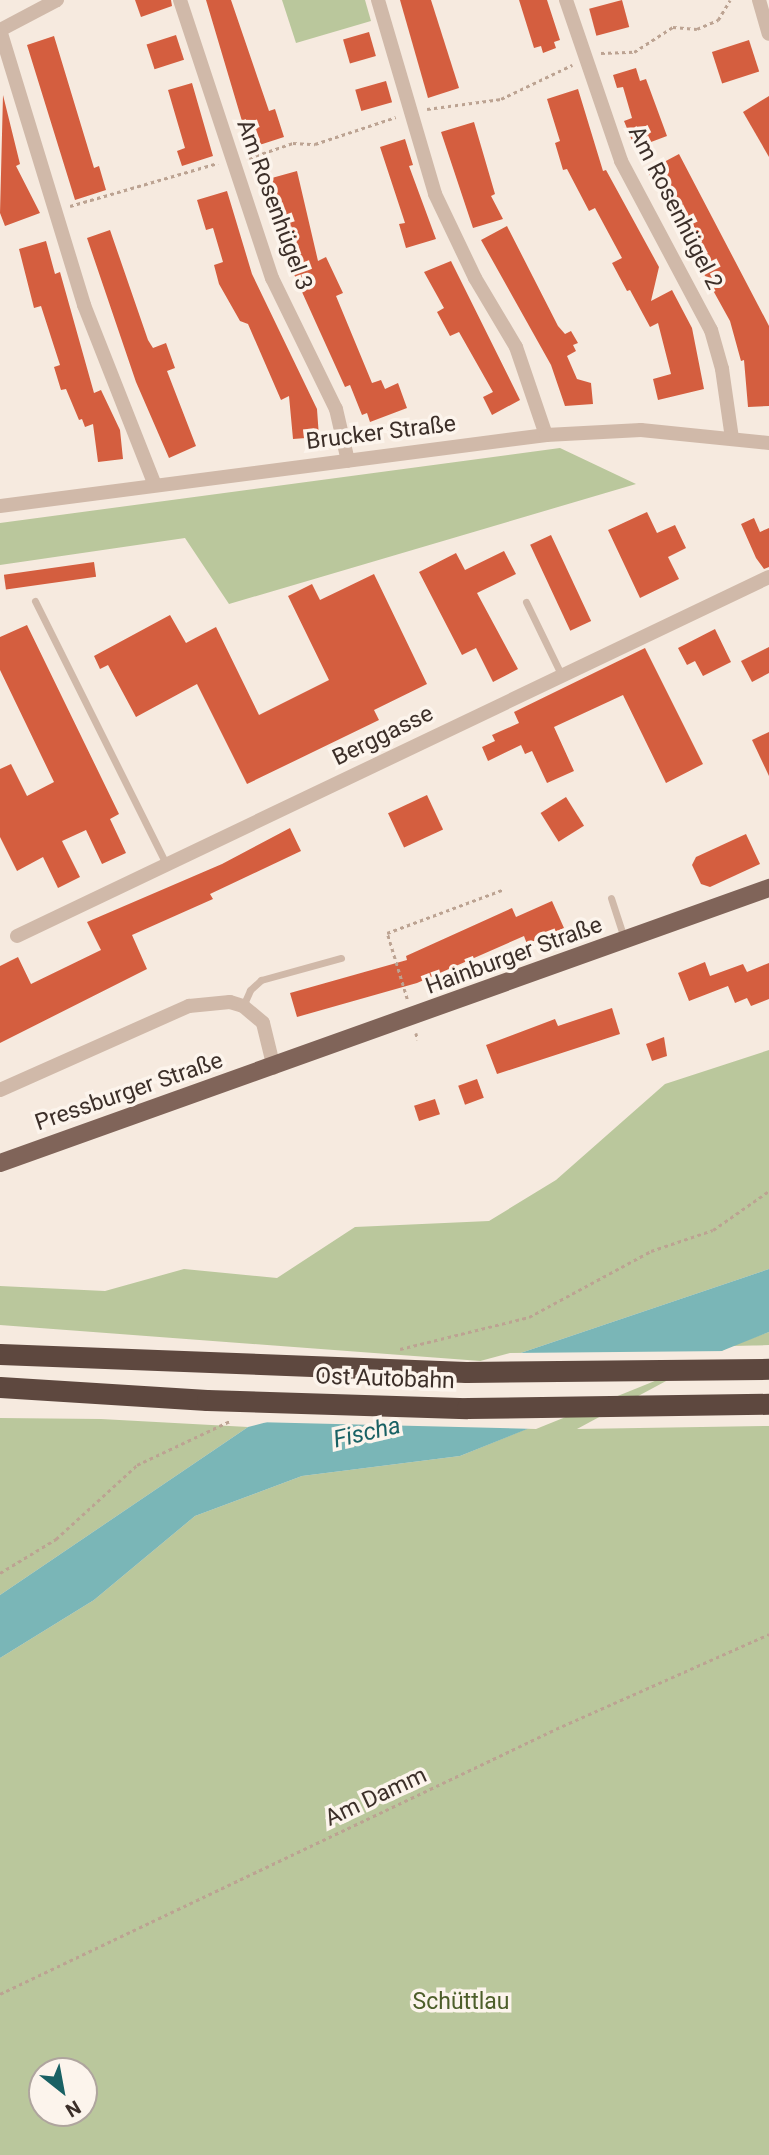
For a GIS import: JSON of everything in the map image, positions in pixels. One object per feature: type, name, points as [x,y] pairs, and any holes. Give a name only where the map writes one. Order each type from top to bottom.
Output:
[{"type":"highway","name":"Ost Autobahn","points":[[0,1353],[466,1372],[769,1369]]},
{"type":"highway","name":"Ost Autobahn","points":[[0,1387],[207,1400],[467,1408],[769,1404]]},
{"type":"main road","name":"Hainburger Straße","points":[[274,1068],[769,888]]},
{"type":"main road","name":"Pressburger Straße","points":[[0,1163],[274,1068]]},
{"type":"street","points":[[57,0],[0,30],[84,305],[155,485]]},
{"type":"street","name":"Am Rosenhügel 3","points":[[180,0],[272,278],[336,409],[348,461]]},
{"type":"street","points":[[378,0],[435,194],[475,278],[516,347],[546,435]]},
{"type":"street","name":"Am Rosenhügel 2","points":[[566,0],[621,161],[711,330],[722,369],[732,438]]},
{"type":"street","points":[[759,0],[769,34]]},
{"type":"street","name":"Brucker Straße","points":[[0,506],[546,435],[641,430],[769,443]]},
{"type":"street","name":"Berggasse","points":[[17,936],[769,577]]},
{"type":"street","points":[[0,1090],[189,1006],[230,1002],[243,1006],[262,1023],[274,1068]]},
{"type":"lane","points":[[35,601],[166,865]]},
{"type":"lane","points":[[526,602],[562,676]]},
{"type":"lane","points":[[611,898],[625,942]]},
{"type":"lane","points":[[243,1006],[250,990],[261,981],[341,958]]},
{"type":"path","points":[[418,1040],[387,933],[502,890]]},
{"type":"path","name":"Am Damm","points":[[0,1994],[556,1729],[769,1634]]},
{"type":"green space","points":[[282,0],[365,0],[371,21],[296,43]]},
{"type":"green space","points":[[560,448],[636,484],[229,604],[185,538],[0,565],[0,523]]},
{"type":"green space","points":[[769,1050],[769,1269],[494,1362],[0,1325],[0,1286],[105,1291],[184,1269],[277,1278],[355,1227],[489,1221],[556,1180],[665,1084]]},
{"type":"green space","points":[[769,1332],[769,1345],[731,1346]]},
{"type":"green space","name":"Schüttlau","points":[[731,1346],[577,1429],[769,1426],[769,2155],[0,2155],[0,1658],[94,1600],[195,1516],[302,1476],[460,1456]]},
{"type":"green space","points":[[0,1418],[101,1419],[248,1427],[0,1595]]},
{"type":"water","name":"Fischa","points":[[769,1269],[769,1332],[460,1456],[302,1476],[195,1516],[94,1600],[0,1658],[0,1595],[248,1427],[494,1362]]},
{"type":"pier","points":[[729,1351],[536,1429],[253,1422],[510,1353]]},
{"type":"building","points":[[135,0],[171,0],[172,6],[141,17]]},
{"type":"building","points":[[206,0],[231,0],[269,111],[275,109],[284,137],[250,148]]},
{"type":"building","points":[[400,0],[431,0],[459,88],[428,98]]},
{"type":"building","points":[[519,0],[547,0],[560,40],[554,42],[556,48],[543,53],[541,46],[534,48]]},
{"type":"building","points":[[622,0],[629,27],[596,36],[589,9]]},
{"type":"building","points":[[369,32],[376,56],[350,63],[343,39]]},
{"type":"building","points":[[176,35],[184,60],[155,69],[147,45]]},
{"type":"building","points":[[54,36],[94,168],[99,166],[106,190],[75,200],[27,45]]},
{"type":"building","points":[[749,40],[759,71],[722,83],[712,52]]},
{"type":"building","points":[[636,68],[640,81],[646,79],[667,136],[635,148],[624,121],[632,118],[623,87],[617,88],[613,75]]},
{"type":"building","points":[[386,81],[392,102],[361,111],[355,90]]},
{"type":"building","points":[[192,83],[213,156],[182,166],[177,151],[185,148],[168,90]]},
{"type":"building","points":[[578,89],[603,171],[606,170],[659,267],[651,301],[672,290],[692,328],[704,389],[658,400],[653,379],[671,374],[658,323],[650,327],[630,290],[627,291],[612,263],[622,258],[595,208],[589,211],[567,169],[563,170],[555,143],[560,141],[547,99]]},
{"type":"building","points":[[3,95],[20,164],[16,166],[40,213],[5,226],[0,213]]},
{"type":"building","points":[[769,96],[769,157],[743,112]]},
{"type":"building","points":[[474,122],[495,194],[491,196],[503,219],[473,228],[441,132]]},
{"type":"building","points":[[405,139],[413,165],[409,166],[436,239],[406,248],[399,224],[405,223],[380,147]]},
{"type":"building","points":[[679,154],[769,326],[769,406],[748,407],[744,360],[741,361],[730,321],[647,171]]},
{"type":"building","points":[[297,171],[318,261],[326,257],[343,293],[336,296],[372,383],[381,380],[385,389],[398,383],[407,408],[370,422],[367,413],[362,415],[350,385],[345,387],[316,323],[284,252],[261,181]]},
{"type":"building","points":[[227,191],[252,274],[317,409],[319,437],[293,439],[289,396],[281,400],[248,324],[240,321],[219,284],[214,265],[223,262],[213,228],[206,230],[197,200]]},
{"type":"building","points":[[507,226],[558,326],[565,334],[571,331],[578,343],[573,345],[576,351],[567,356],[577,379],[591,383],[593,404],[565,406],[551,365],[481,240]]},
{"type":"building","points":[[110,230],[148,340],[153,348],[166,343],[175,368],[167,371],[196,446],[169,458],[136,382],[87,238]]},
{"type":"building","points":[[46,241],[55,274],[60,272],[94,393],[101,390],[120,430],[123,459],[98,462],[93,424],[85,427],[82,419],[79,420],[66,389],[61,390],[54,367],[60,365],[41,306],[34,308],[19,249]]},
{"type":"building","points":[[451,261],[520,400],[492,415],[483,397],[493,392],[459,332],[450,336],[437,312],[444,308],[424,272]]},
{"type":"building","points":[[647,512],[657,533],[675,525],[686,548],[668,557],[679,579],[640,598],[608,530]]},
{"type":"building","points":[[754,518],[760,532],[769,528],[769,567],[764,569],[756,558],[741,524]]},
{"type":"building","points":[[551,535],[591,621],[570,631],[530,545]]},
{"type":"building","points":[[504,551],[516,574],[477,593],[518,669],[493,682],[476,648],[462,655],[419,572],[456,553],[465,570]]},
{"type":"building","points":[[94,562],[96,577],[6,590],[4,575]]},
{"type":"building","points":[[374,574],[427,684],[374,710],[379,720],[247,784],[197,684],[136,717],[108,665],[100,669],[94,656],[170,615],[186,643],[216,627],[259,715],[329,680],[288,596],[312,584],[320,600]]},
{"type":"building","points":[[27,625],[119,814],[110,819],[126,853],[102,864],[86,830],[62,841],[80,877],[58,888],[43,857],[17,871],[0,837],[0,769],[11,764],[27,796],[54,782],[0,670],[0,637]]},
{"type":"building","points":[[715,629],[731,662],[703,676],[695,661],[687,665],[678,648]]},
{"type":"building","points":[[769,647],[769,673],[752,682],[741,661]]},
{"type":"building","points":[[645,648],[703,764],[666,783],[623,695],[554,727],[574,771],[547,783],[532,751],[525,754],[521,745],[488,761],[482,747],[495,741],[492,735],[519,723],[514,712]]},
{"type":"building","points":[[769,732],[769,776],[752,740]]},
{"type":"building","points":[[427,795],[443,829],[404,848],[388,813]]},
{"type":"building","points":[[566,797],[584,826],[559,842],[541,813]]},
{"type":"building","points":[[290,828],[301,851],[210,894],[213,899],[132,935],[147,969],[0,1043],[0,966],[18,957],[31,984],[101,950],[87,922],[222,864]]},
{"type":"building","points":[[746,834],[760,864],[710,887],[701,884],[692,865],[696,857]]},
{"type":"building","points":[[552,901],[564,928],[527,944],[524,936],[417,983],[297,1017],[290,993],[407,960],[406,956],[512,908],[516,917]]},
{"type":"building","points":[[705,962],[710,976],[743,964],[747,972],[769,963],[769,999],[751,1006],[747,998],[735,1003],[728,986],[689,1001],[678,973]]},
{"type":"building","points":[[612,1008],[620,1034],[497,1074],[486,1045],[555,1019],[558,1026]]},
{"type":"building","points":[[664,1037],[667,1056],[652,1061],[646,1044]]},
{"type":"building","points":[[477,1079],[484,1098],[465,1105],[458,1086]]},
{"type":"building","points":[[435,1099],[440,1114],[419,1121],[414,1106]]}]
